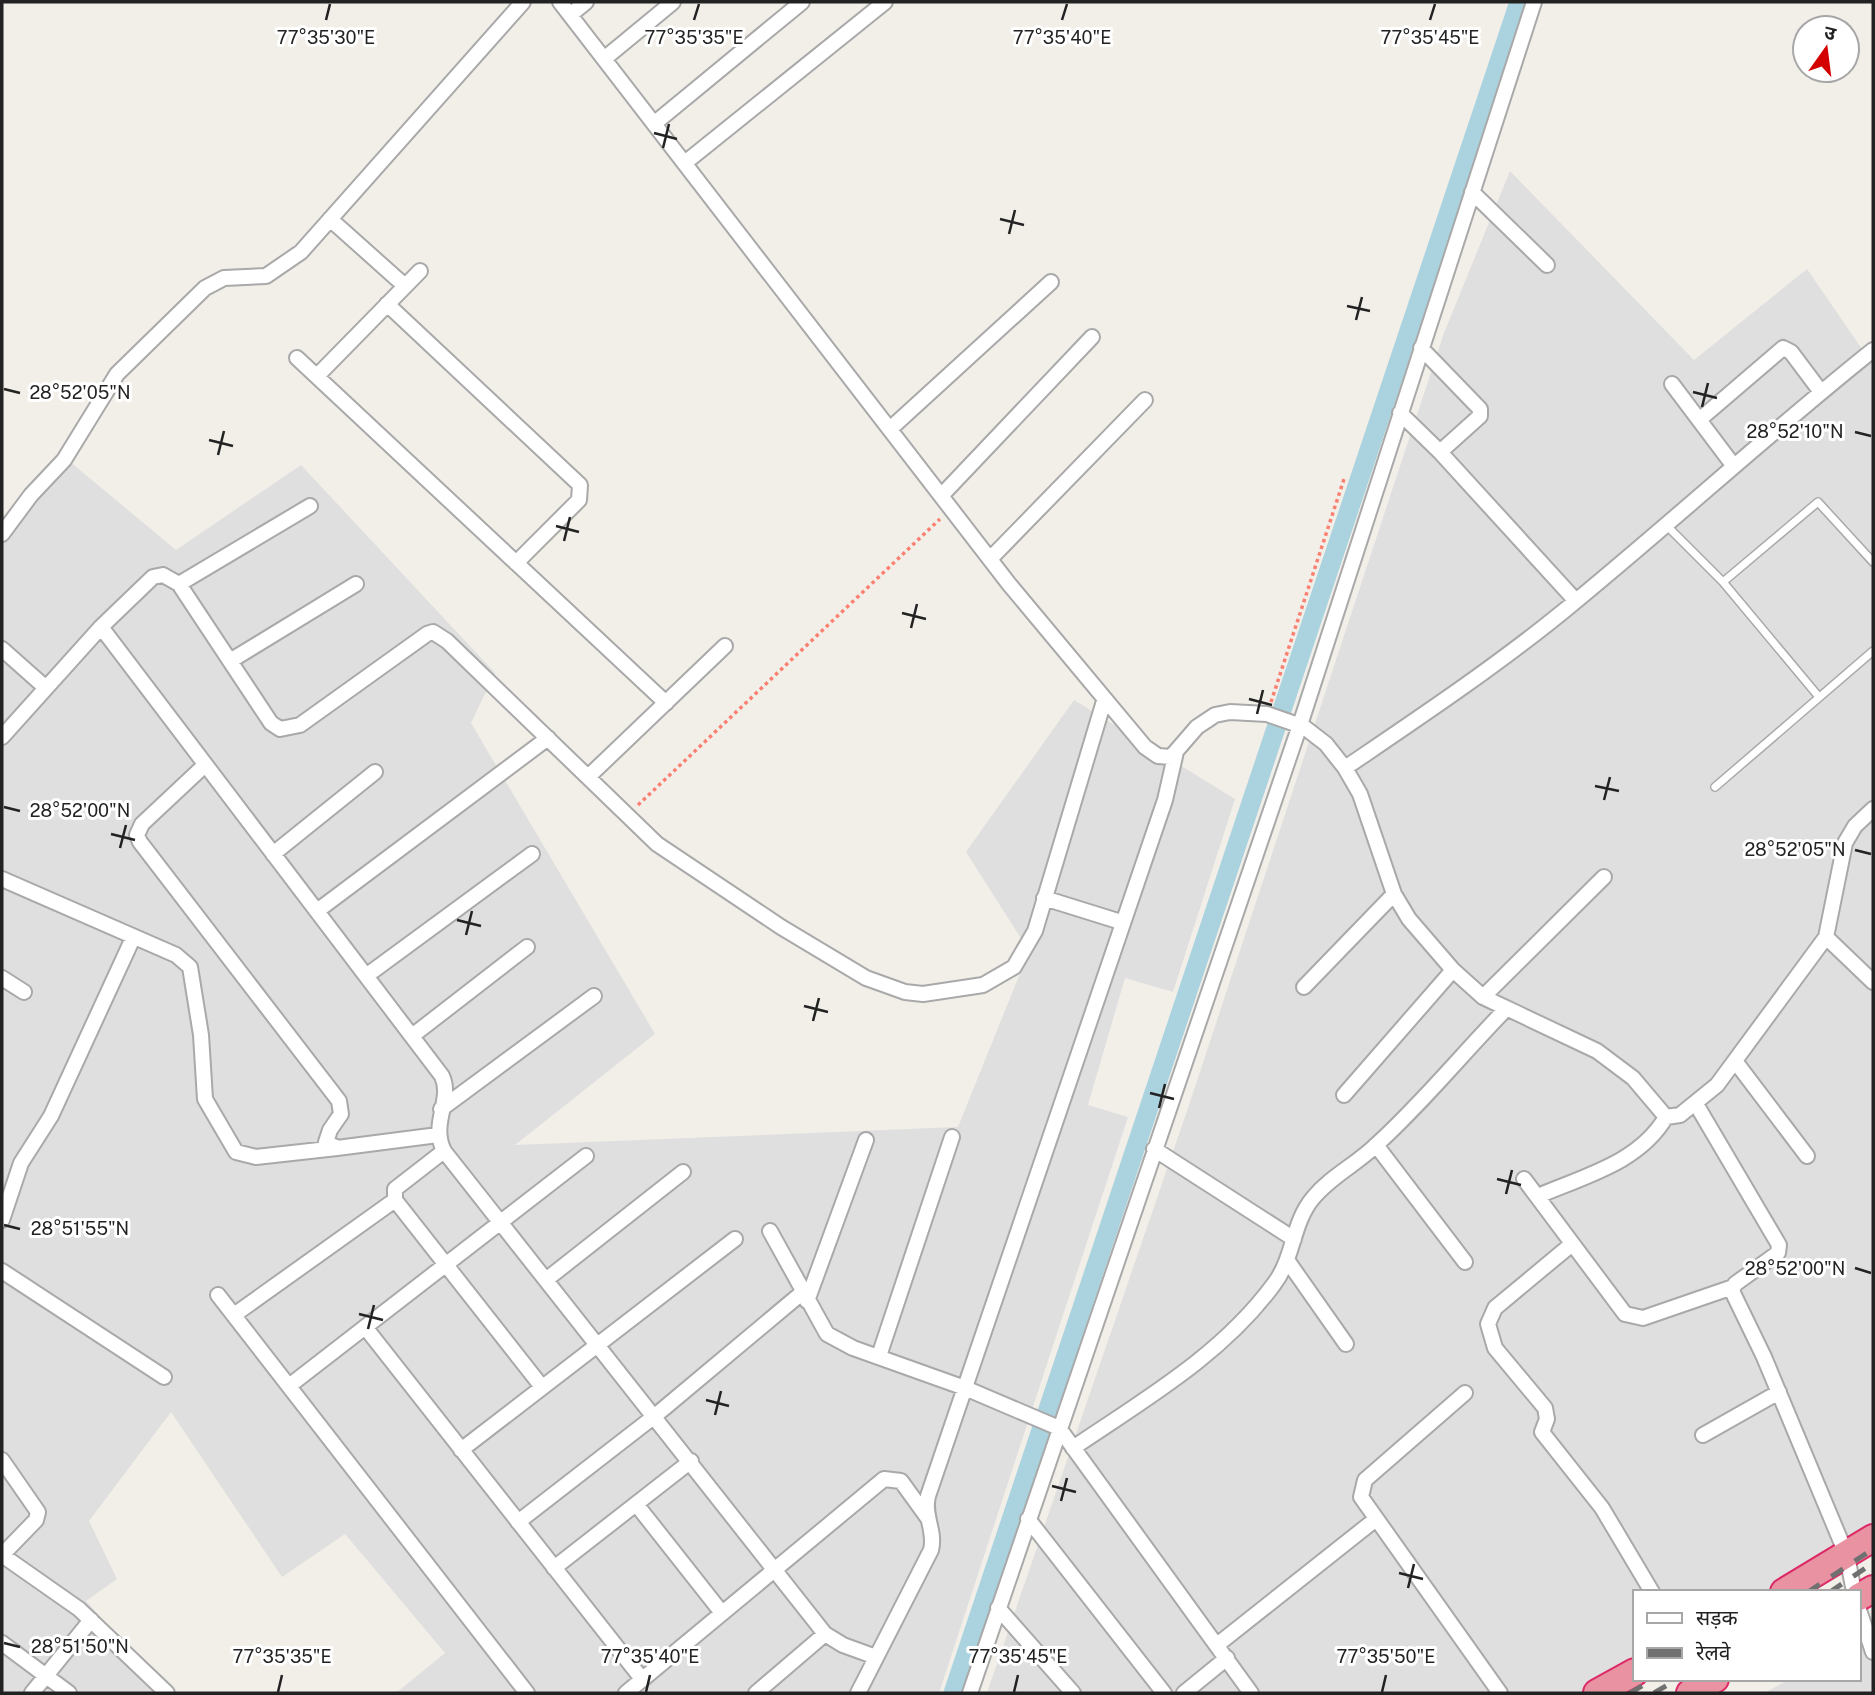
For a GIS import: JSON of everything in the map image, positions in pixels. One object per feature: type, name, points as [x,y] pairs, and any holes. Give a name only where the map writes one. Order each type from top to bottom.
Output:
[{"type":"highway","points":[[1788,1590],[1873,1538]]},
{"type":"highway","points":[[1597,1693],[1633,1673]]},
{"type":"highway","points":[[1690,1693],[1711,1681]]},
{"type":"street","points":[[2,534],[31,495],[64,460],[117,374],[214,280],[254,279],[281,268],[301,252],[523,2]]},
{"type":"street","points":[[560,2],[990,559],[1104,701],[1145,747],[1158,756],[1171,757],[1197,727],[1215,715],[1248,710],[1283,719],[1326,744],[1346,768],[1360,794],[1394,894],[1409,919],[1453,970],[1483,998],[1558,1030],[1597,1051],[1633,1078],[1666,1117],[1674,1118],[1696,1104],[1717,1085],[1826,937],[1845,843],[1854,826],[1873,809]]},
{"type":"street","points":[[570,15],[586,2]]},
{"type":"street","points":[[604,59],[673,2]]},
{"type":"street","points":[[655,123],[802,2]]},
{"type":"street","points":[[686,162],[885,2]]},
{"type":"street","points":[[970,1693],[1028,1519],[1055,1426],[1154,1149],[1283,719],[1400,413],[1534,2]]},
{"type":"street","points":[[1472,192],[1547,265]]},
{"type":"street","points":[[330,219],[405,286]]},
{"type":"street","points":[[317,376],[420,271]]},
{"type":"street","points":[[890,429],[1051,282]]},
{"type":"street","points":[[387,304],[580,485],[579,500],[516,563]]},
{"type":"street","points":[[941,496],[1092,337]]},
{"type":"street","points":[[1421,348],[1480,409],[1480,416],[1440,452]]},
{"type":"street","points":[[1699,420],[1783,348],[1791,352],[1821,391]]},
{"type":"street","points":[[1346,768],[1468,684],[1576,601],[1732,465],[1873,350]]},
{"type":"street","points":[[297,358],[666,702]]},
{"type":"street","points":[[1672,384],[1732,465]]},
{"type":"street","points":[[990,559],[1145,400]]},
{"type":"street","points":[[1400,413],[1440,452],[1576,601]]},
{"type":"street","points":[[179,584],[310,506]]},
{"type":"street","points":[[2,737],[101,627],[153,577],[163,575],[179,584],[271,723],[280,729],[300,725],[433,632],[447,641],[626,816],[683,864],[781,928],[849,968],[905,992],[945,992],[984,985],[1001,977],[1024,954],[1044,898],[1104,701]]},
{"type":"street","points":[[230,661],[356,584]]},
{"type":"street","points":[[101,627],[445,1083],[438,1135],[444,1151],[656,1415],[825,1634],[843,1645],[876,1657]]},
{"type":"street","points":[[588,777],[725,646]]},
{"type":"street","points":[[2,649],[46,688]]},
{"type":"street","points":[[317,911],[548,738]]},
{"type":"street","points":[[927,1518],[928,1496],[1121,922],[1165,800],[1176,752]]},
{"type":"street","points":[[205,765],[142,824],[137,835],[139,842],[339,1101],[341,1114],[330,1129],[326,1142],[337,1148]]},
{"type":"street","points":[[273,854],[375,772]]},
{"type":"street","points":[[366,976],[532,854]]},
{"type":"street","points":[[1483,998],[1604,877]]},
{"type":"street","points":[[2,879],[133,939],[176,955],[190,967],[201,1035],[205,1099],[236,1152],[256,1157],[438,1135]]},
{"type":"street","points":[[1304,987],[1394,894]]},
{"type":"street","points":[[1044,898],[1121,922]]},
{"type":"street","points":[[1826,937],[1873,982]]},
{"type":"street","points":[[2,1220],[21,1163],[56,1105],[133,939]]},
{"type":"street","points":[[412,1036],[527,947]]},
{"type":"street","points":[[1344,1095],[1453,970]]},
{"type":"street","points":[[2,978],[24,992]]},
{"type":"street","points":[[441,1109],[594,996]]},
{"type":"street","points":[[1073,1448],[1209,1354],[1254,1309],[1276,1282],[1287,1261],[1305,1209],[1314,1196],[1377,1145],[1506,1009]]},
{"type":"street","points":[[1735,1061],[1807,1156]]},
{"type":"street","points":[[1524,1179],[1618,1307],[1634,1318],[1643,1318],[1733,1287],[1778,1253],[1779,1245],[1696,1104]]},
{"type":"street","points":[[1538,1196],[1628,1157],[1650,1141],[1666,1117]]},
{"type":"street","points":[[879,1356],[952,1137]]},
{"type":"street","points":[[518,1522],[805,1297],[866,1140]]},
{"type":"street","points":[[1377,1145],[1465,1262]]},
{"type":"street","points":[[1154,1149],[1294,1239]]},
{"type":"street","points":[[444,1151],[395,1189],[394,1200],[542,1387]]},
{"type":"street","points":[[289,1386],[586,1156]]},
{"type":"street","points":[[548,1279],[683,1172]]},
{"type":"street","points":[[234,1315],[394,1200]]},
{"type":"street","points":[[770,1231],[827,1334],[1055,1426],[1251,1693]]},
{"type":"street","points":[[461,1450],[735,1239]]},
{"type":"street","points":[[1572,1244],[1494,1308],[1488,1332],[1495,1348],[1545,1408],[1547,1419],[1542,1432],[1602,1508],[1651,1590]]},
{"type":"street","points":[[1287,1261],[1346,1344]]},
{"type":"street","points":[[2,1271],[164,1377]]},
{"type":"street","points":[[1733,1287],[1733,1295],[1779,1392],[1847,1556],[1854,1590]]},
{"type":"street","points":[[218,1295],[527,1693]]},
{"type":"street","points":[[365,1328],[642,1679]]},
{"type":"street","points":[[1703,1435],[1779,1392]]},
{"type":"street","points":[[1465,1393],[1365,1480],[1361,1497],[1500,1693]]},
{"type":"street","points":[[2,1460],[38,1512],[36,1520],[2,1555],[51,1587],[91,1620],[162,1692]]},
{"type":"street","points":[[554,1568],[691,1461]]},
{"type":"street","points":[[626,1693],[884,1479],[901,1480],[927,1518],[933,1533],[931,1550],[859,1693]]},
{"type":"street","points":[[636,1504],[722,1613]]},
{"type":"street","points":[[1028,1519],[1164,1693]]},
{"type":"street","points":[[1217,1645],[1376,1519]]},
{"type":"street","points":[[998,1608],[1073,1693]]},
{"type":"street","points":[[1861,1616],[1873,1652]]},
{"type":"street","points":[[32,1693],[91,1620]]},
{"type":"street","points":[[756,1693],[825,1634]]},
{"type":"street","points":[[2,1643],[69,1693]]},
{"type":"street","points":[[1184,1693],[1227,1658]]},
{"type":"lane","points":[[1723,582],[1818,502],[1873,562]]},
{"type":"lane","points":[[1664,524],[1723,582],[1819,697]]},
{"type":"lane","points":[[1715,787],[1873,651]]},
{"type":"path","points":[[1283,719],[1345,476]]},
{"type":"path","points":[[626,816],[951,509]]},
{"type":"shaded area","points":[[1510,171],[1694,360],[1807,269],[1862,349],[1873,343],[1873,1536],[1780,1590],[1633,1590],[1633,1669],[1589,1693],[987,1693],[1189,1105],[1444,333]]},
{"type":"shaded area","points":[[69,461],[176,550],[301,465],[495,673],[471,723],[655,1034],[515,1145],[958,1127],[1029,951],[966,852],[1074,700],[1235,799],[1173,992],[1125,978],[1088,1105],[1128,1117],[939,1693],[396,1693],[445,1653],[345,1534],[282,1577],[171,1412],[89,1521],[117,1579],[86,1601],[169,1693],[2,1693],[2,533]]},
{"type":"shaded area","points":[[1873,1631],[1873,1693],[1765,1693],[1786,1681],[1861,1681],[1861,1638]]},
{"type":"waterway","points":[[953,1693],[1519,2]]},
{"type":"railway","points":[[1811,1590],[1873,1549]]},
{"type":"railway","points":[[1833,1590],[1873,1563]]},
{"type":"railway","points":[[1630,1693],[1651,1681]]},
{"type":"railway","points":[[1654,1693],[1675,1681]]}]
